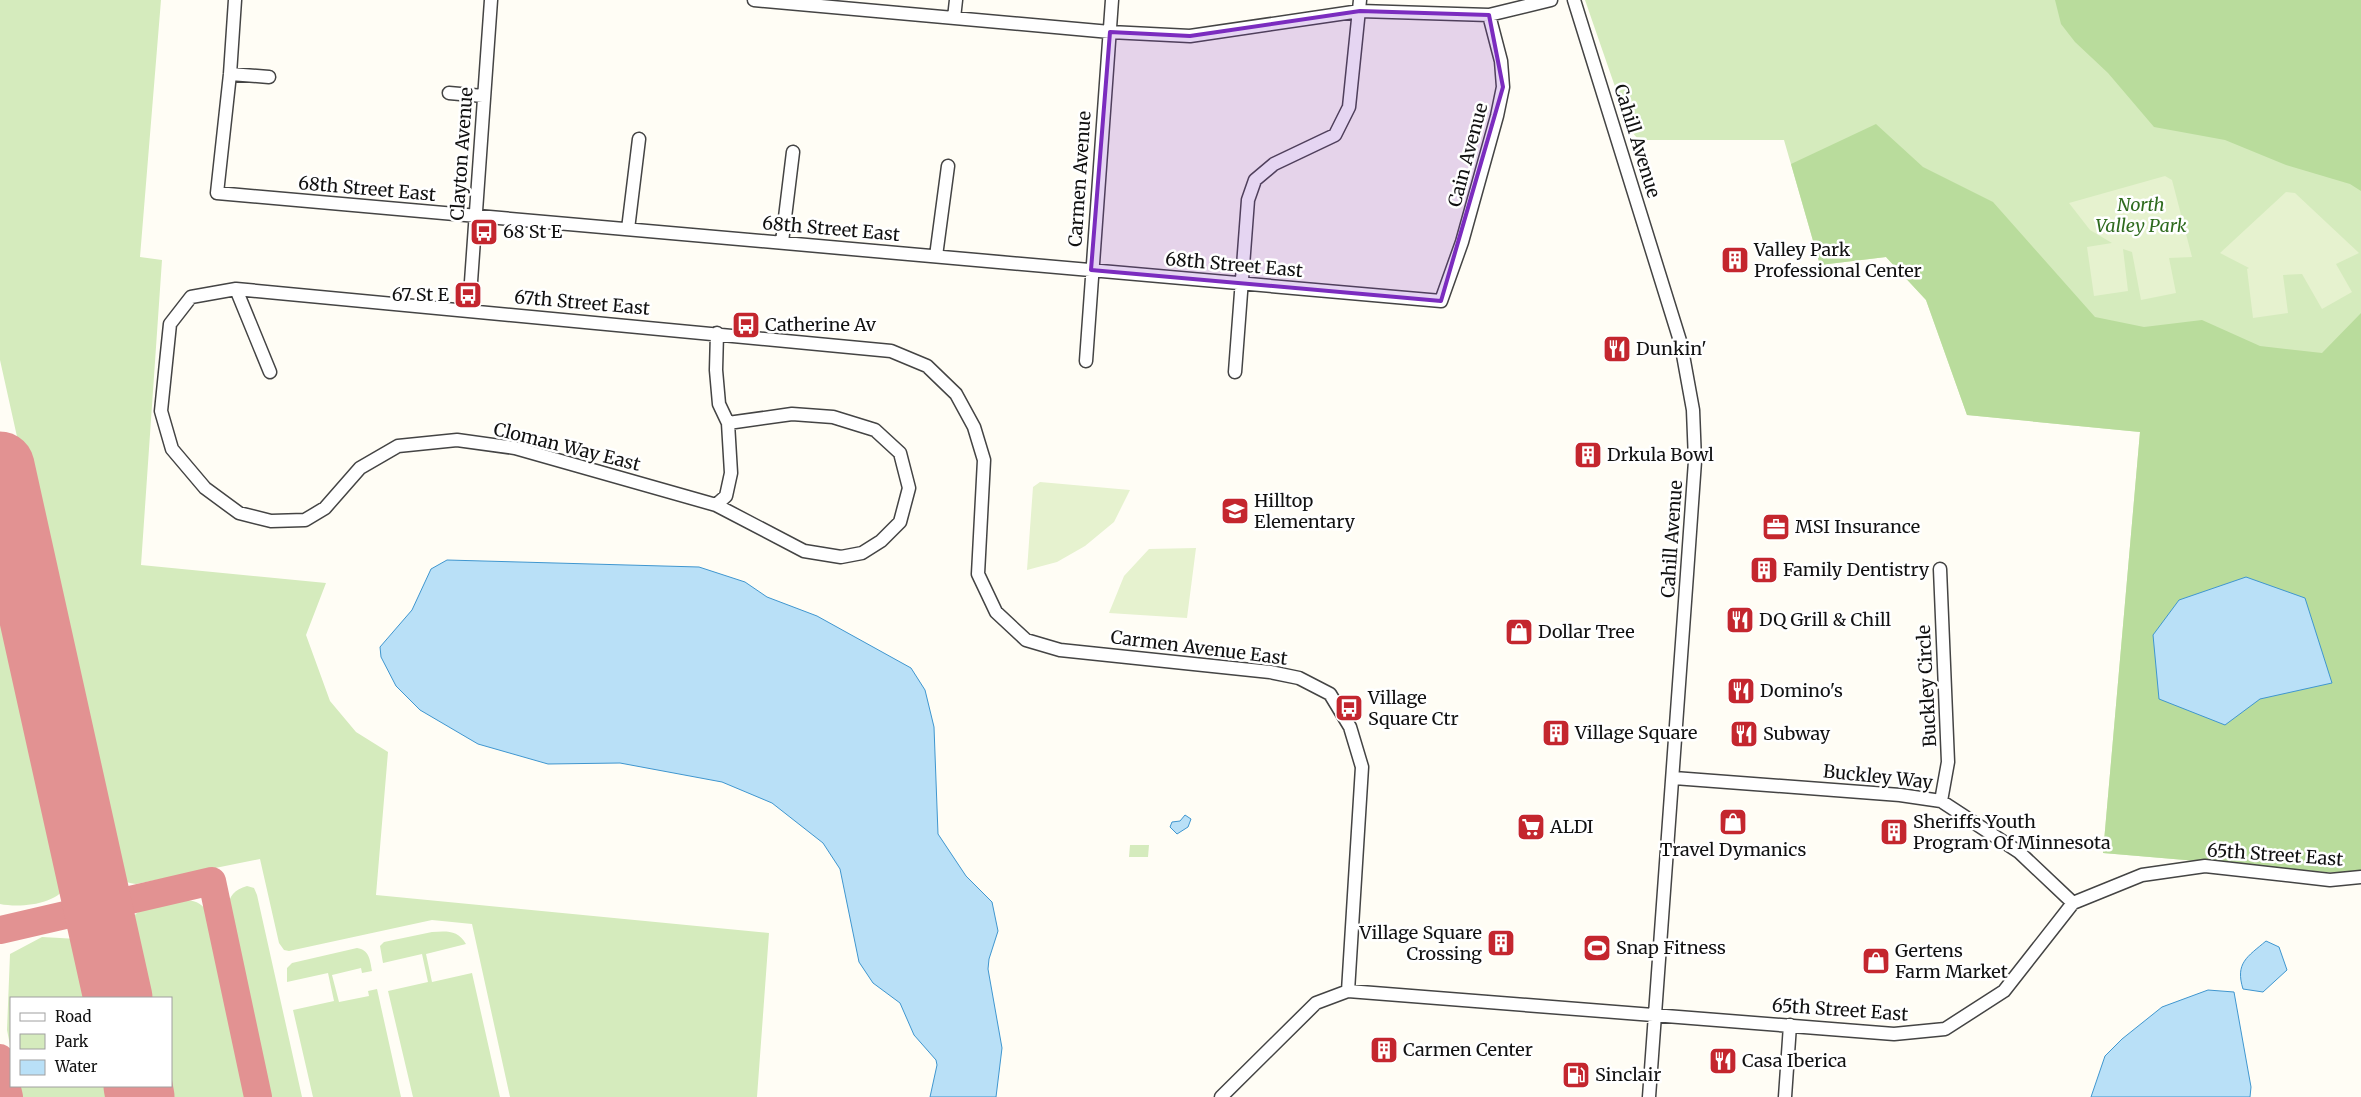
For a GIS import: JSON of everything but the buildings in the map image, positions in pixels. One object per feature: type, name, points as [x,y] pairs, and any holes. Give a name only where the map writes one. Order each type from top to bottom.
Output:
[{"type":"street","points":[[235,0],[230,74],[269,77]]},
{"type":"street","name":"Clayton Avenue","points":[[469,310],[483,96],[492,0]]},
{"type":"street","points":[[754,0],[801,2],[1110,32],[1190,36],[1360,6],[1488,15],[1552,0]]},
{"type":"street","points":[[954,18],[956,0]]},
{"type":"street","name":"Carmen Avenue","points":[[1086,361],[1091,270],[1112,0]]},
{"type":"street","name":"Cahill Avenue","points":[[1574,0],[1681,344],[1693,410],[1695,461],[1674,778],[1648,1097]]},
{"type":"street","points":[[1235,372],[1240,283],[1248,200],[1256,180],[1274,164],[1335,135],[1349,107],[1360,6]]},
{"type":"street","name":"Cain Avenue","points":[[1442,301],[1462,242],[1497,116],[1503,87],[1501,61],[1488,15]]},
{"type":"street","name":"68th Street East","points":[[230,74],[217,193],[1442,301]]},
{"type":"street","points":[[448,94],[483,96]]},
{"type":"street","points":[[628,229],[639,139]]},
{"type":"street","points":[[782,242],[793,152]]},
{"type":"street","points":[[936,256],[948,166]]},
{"type":"street","points":[[236,289],[270,372]]},
{"type":"street","name":"67th Street East","points":[[191,297],[236,289],[717,333],[891,351],[927,366],[956,394]]},
{"type":"street","name":"Cloman Way East","points":[[191,297],[170,324],[161,410],[172,450],[205,488],[239,513],[271,521],[305,520],[325,508],[360,468],[398,446],[457,440],[515,448],[716,505],[804,551],[841,557],[862,553],[881,541],[900,522],[909,488],[900,453],[875,430],[832,417],[792,414],[728,423]]},
{"type":"street","points":[[716,505],[726,496],[731,473],[728,423],[719,404],[716,370],[717,333]]},
{"type":"street","name":"Carmen Avenue East","points":[[956,394],[974,427],[984,460],[978,574],[996,612],[1026,640],[1060,650],[1270,672],[1299,678],[1330,694],[1350,727],[1362,767],[1348,991]]},
{"type":"street","name":"Buckley Circle","points":[[1940,569],[1948,762],[1941,801]]},
{"type":"street","name":"Buckley Way","points":[[1674,778],[1900,795],[1941,801],[2019,852],[2072,903]]},
{"type":"street","name":"65th Street East","points":[[1348,991],[1894,1034],[1945,1029],[2004,991],[2072,903],[2142,875],[2205,866],[2330,880],[2361,877]]},
{"type":"street","points":[[1221,1097],[1316,1003],[1348,991]]},
{"type":"street","points":[[1785,1097],[1790,1025]]},
{"type":"highlighted area","points":[[1360,11],[1489,15],[1503,87],[1441,301],[1091,270],[1110,32],[1190,36]]},
{"type":"green space","points":[[0,0],[161,0],[140,257],[162,260],[141,565],[326,583],[306,635],[330,701],[356,732],[388,752],[376,895],[769,933],[757,1097],[510,1097],[472,924],[432,920],[289,951],[284,950],[279,943],[260,859],[136,884],[124,880],[116,872],[112,865],[0,360]]},
{"type":"green space","name":"North Valley Park","points":[[1585,0],[2361,0],[2361,875],[2103,853],[2140,432],[1967,415],[1926,300],[1886,257],[1820,265],[1784,140],[1639,140],[1630,130]]},
{"type":"green space","points":[[2055,0],[2361,0],[2361,191],[2350,184],[2286,165],[2225,140],[2154,127],[2108,73],[2075,42],[2061,24]]},
{"type":"green space","points":[[1876,124],[1923,167],[1993,202],[2095,317],[2144,327],[2202,320],[2260,346],[2322,353],[2361,313],[2361,875],[2103,853],[2140,432],[1967,415],[1926,300],[1886,257],[1820,265],[1791,164]]},
{"type":"green space","points":[[2165,176],[2172,180],[2192,257],[2169,258],[2176,293],[2141,300],[2132,252],[2123,249],[2128,291],[2094,296],[2087,247],[2112,243],[2090,230],[2069,203]]},
{"type":"green space","points":[[2286,192],[2295,193],[2359,253],[2336,264],[2352,292],[2322,309],[2302,274],[2283,275],[2288,313],[2253,318],[2247,269],[2249,268],[2220,253]]},
{"type":"green space","points":[[1040,482],[1130,490],[1114,522],[1085,546],[1057,562],[1027,570],[1033,487]]},
{"type":"green space","points":[[1196,548],[1187,618],[1109,613],[1124,576],[1149,549]]},
{"type":"green space","points":[[0,579],[68,883],[56,896],[48,900],[18,906],[0,904]]},
{"type":"green space","points":[[1130,845],[1149,845],[1148,857],[1129,857]]},
{"type":"green space","points":[[247,886],[254,888],[257,895],[302,1097],[270,1097],[229,912],[229,903],[232,895]]},
{"type":"green space","points":[[186,900],[194,901],[209,914],[250,1097],[165,1097],[162,1087],[172,1087],[172,997],[142,997],[129,938],[133,917],[140,911],[156,905]]},
{"type":"green space","points":[[432,932],[452,932],[463,939],[466,944],[426,954],[432,982],[472,973],[500,1097],[413,1097],[388,991],[428,982],[422,954],[383,963],[380,946],[384,942]]},
{"type":"green space","points":[[42,937],[78,939],[81,942],[94,997],[10,997],[10,1045],[7,1030],[10,954]]},
{"type":"green space","points":[[357,948],[364,951],[370,959],[372,971],[362,973],[361,968],[332,975],[339,1002],[369,996],[368,991],[377,989],[401,1097],[313,1097],[293,1010],[334,1001],[328,973],[287,982],[287,968],[292,963]]},
{"type":"green space","points":[[19,1087],[113,1087],[116,1097],[22,1097]]},
{"type":"water","points":[[447,560],[699,567],[745,582],[767,597],[817,616],[911,668],[925,690],[934,727],[938,834],[966,876],[992,902],[998,931],[989,959],[988,969],[1002,1048],[996,1097],[930,1097],[937,1065],[936,1060],[914,1035],[900,1003],[873,983],[859,962],[840,869],[823,843],[772,803],[722,782],[620,763],[548,764],[478,744],[420,710],[396,686],[381,657],[380,647],[412,610],[431,569]]},
{"type":"water","points":[[2246,577],[2305,598],[2332,683],[2260,699],[2225,725],[2159,699],[2153,635],[2179,600]]},
{"type":"water","points":[[1185,815],[1191,819],[1188,827],[1177,834],[1170,827],[1172,822],[1180,821]]},
{"type":"water","points":[[2266,941],[2279,947],[2287,970],[2263,992],[2243,989],[2241,973],[2244,961]]},
{"type":"water","points":[[2208,990],[2234,992],[2251,1087],[2250,1097],[2091,1097],[2105,1056],[2122,1039],[2162,1007]]},
{"type":"taxiway","points":[[0,930],[212,881],[258,1097]]},
{"type":"taxiway","points":[[0,1058],[9,1097]]},
{"type":"runway","points":[[0,466],[118,997]]},
{"type":"runway","points":[[138,1087],[140,1097]]},
{"type":"place","name":"68 St E","points":[[484,232]]},
{"type":"place","name":"Valley Park Professional Center","points":[[1735,260]]},
{"type":"place","name":"67 St E","points":[[468,295]]},
{"type":"place","name":"Catherine Av","points":[[746,325]]},
{"type":"place","name":"Dunkin'","points":[[1617,349]]},
{"type":"place","name":"Drkula Bowl","points":[[1588,455]]},
{"type":"place","name":"Hilltop Elementary","points":[[1235,511]]},
{"type":"place","name":"MSI Insurance","points":[[1776,527]]},
{"type":"place","name":"Family Dentistry","points":[[1764,570]]},
{"type":"place","name":"DQ Grill & Chill","points":[[1740,620]]},
{"type":"place","name":"Dollar Tree","points":[[1519,632]]},
{"type":"place","name":"Domino's","points":[[1741,691]]},
{"type":"place","name":"Village Square Ctr","points":[[1349,708]]},
{"type":"place","name":"Village Square","points":[[1556,733]]},
{"type":"place","name":"Subway","points":[[1744,734]]},
{"type":"place","name":"Travel Dymanics","points":[[1733,822]]},
{"type":"place","name":"ALDI","points":[[1531,827]]},
{"type":"place","name":"Sheriffs Youth Program Of Minnesota","points":[[1894,832]]},
{"type":"place","name":"Village Square Crossing","points":[[1501,943]]},
{"type":"place","name":"Snap Fitness","points":[[1597,948]]},
{"type":"place","name":"Gertens Farm Market","points":[[1876,961]]},
{"type":"place","name":"Carmen Center","points":[[1384,1050]]},
{"type":"place","name":"Casa Iberica","points":[[1723,1061]]},
{"type":"place","name":"Sinclair","points":[[1576,1075]]}]
